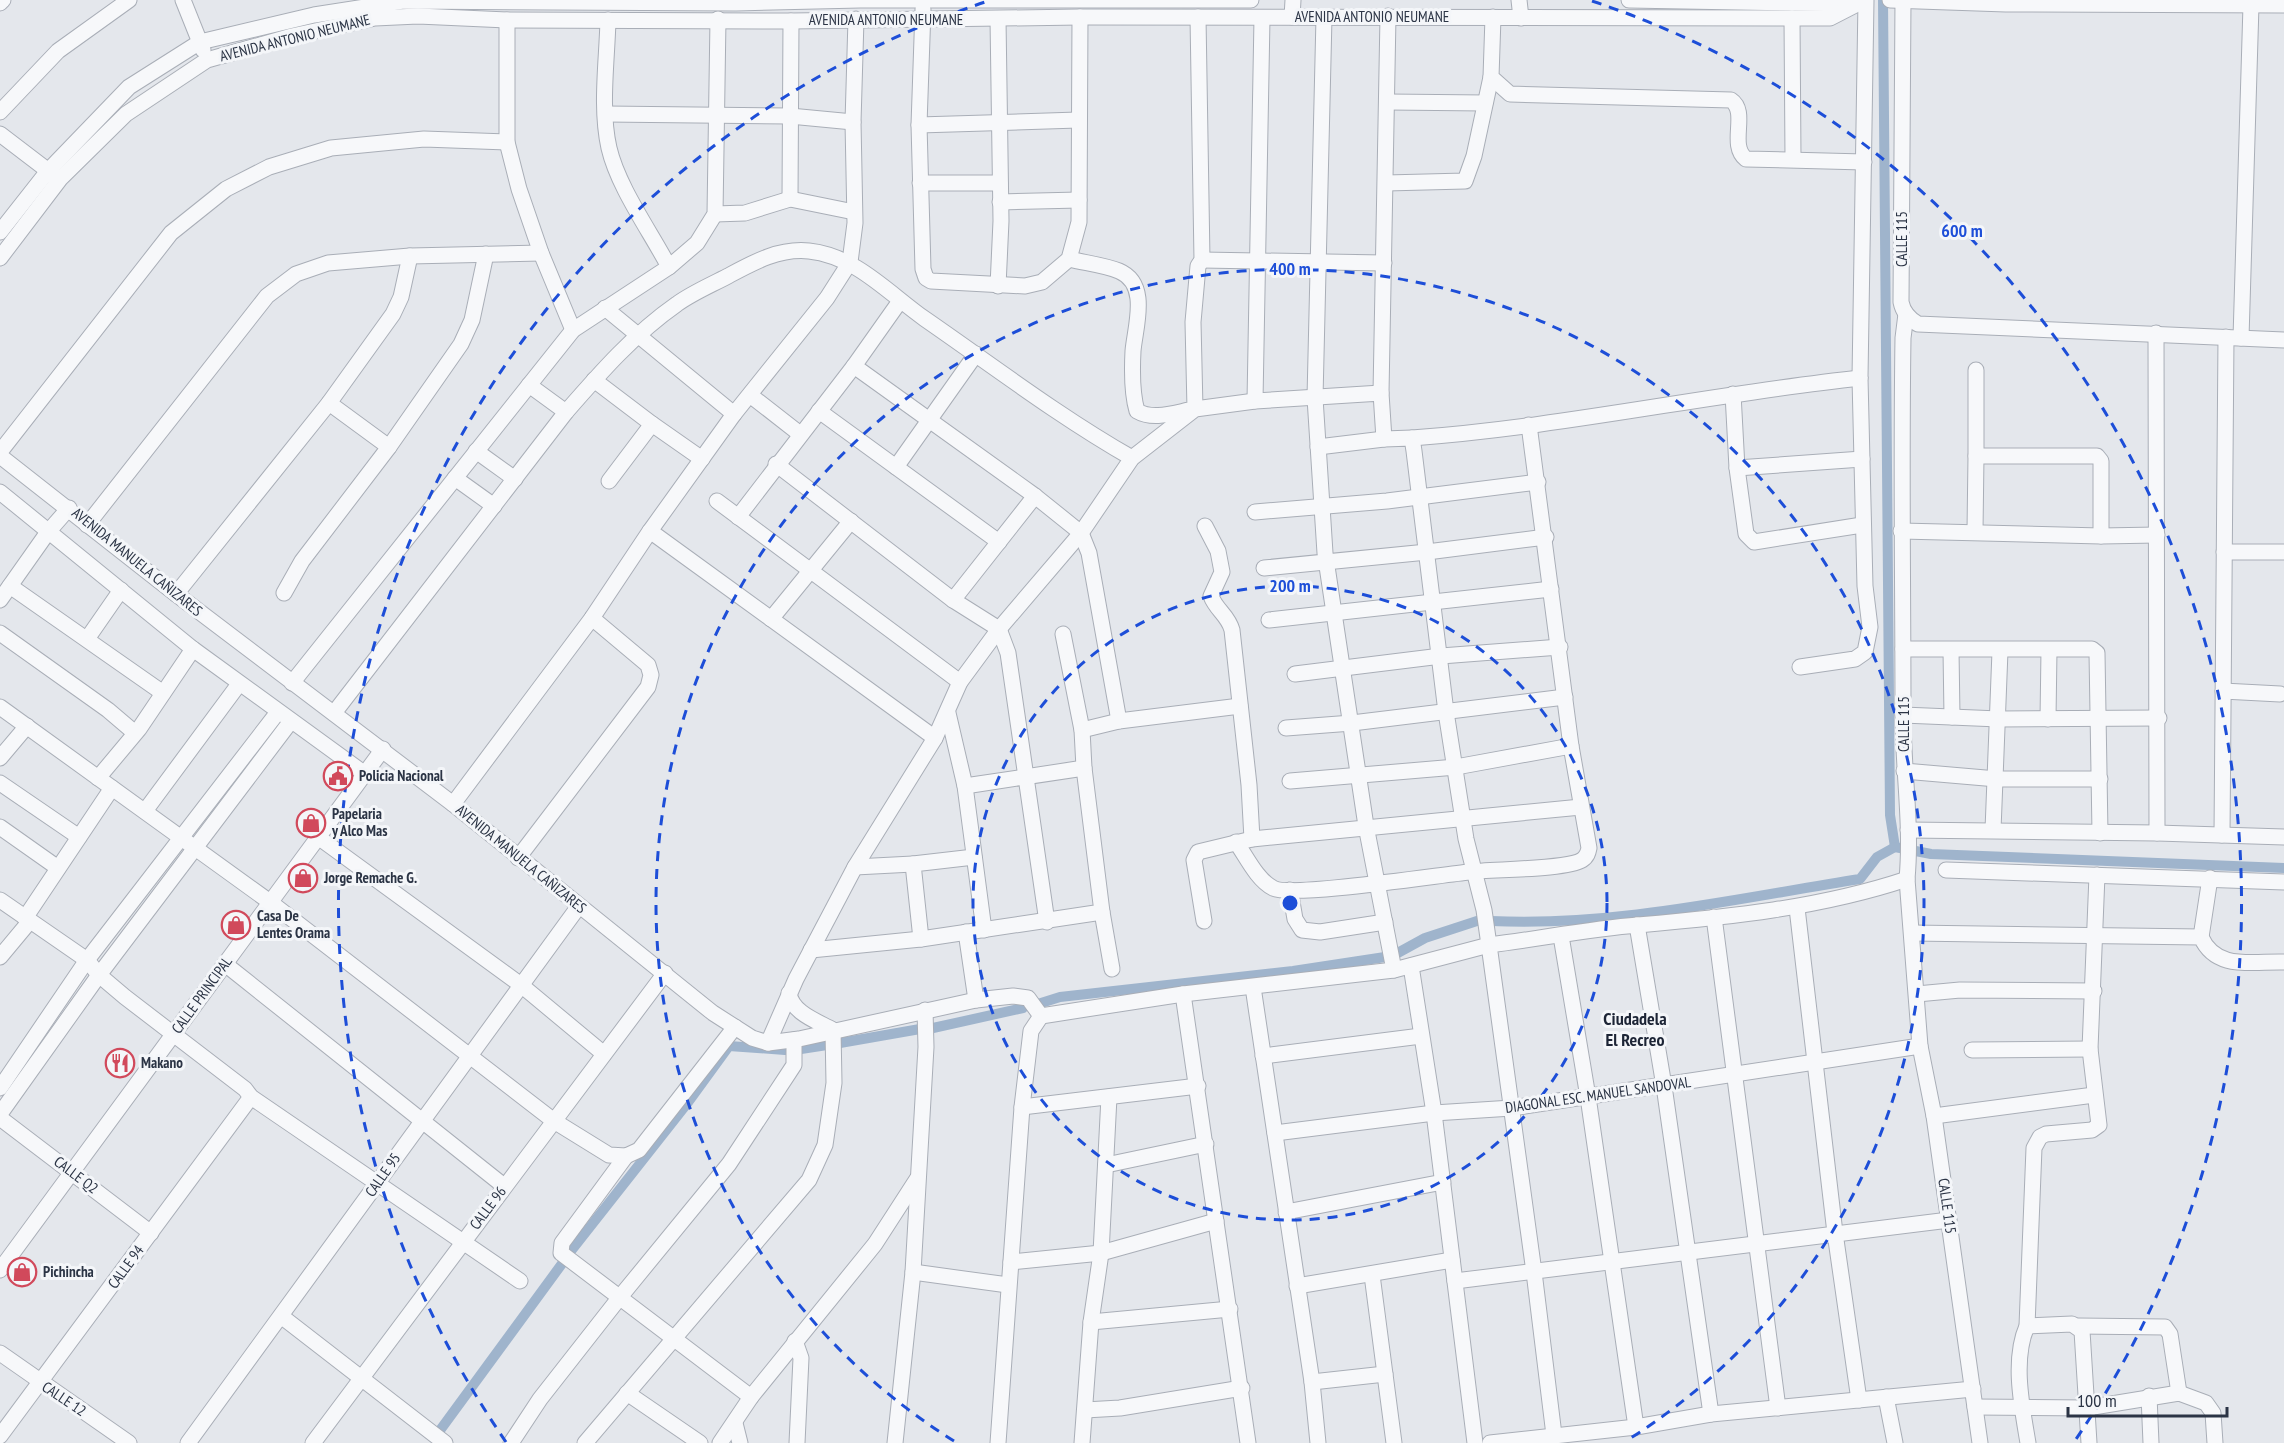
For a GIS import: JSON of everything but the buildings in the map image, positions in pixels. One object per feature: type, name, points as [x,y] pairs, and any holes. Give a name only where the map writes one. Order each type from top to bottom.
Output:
[{"type":"street","points":[[0,112],[58,51],[85,29],[129,0]]},
{"type":"street","points":[[183,0],[207,60]]},
{"type":"street","name":"AVENIDA ANTONIO NEUMANE","points":[[0,232],[54,175],[116,98],[200,42],[314,15],[501,1],[1251,0]]},
{"type":"street","points":[[1292,17],[1293,0]]},
{"type":"street","points":[[1519,0],[1521,18]]},
{"type":"street","points":[[1629,0],[1862,1],[1864,162],[1860,378],[1862,525],[1870,627],[1865,652],[1855,659],[1800,667]]},
{"type":"street","points":[[1890,0],[2284,4]]},
{"type":"street","name":"CALLE 115","points":[[1903,0],[1901,302],[1906,314],[1903,338],[1901,531],[1904,771],[1909,856],[1907,879],[1920,1046],[1934,1116],[1980,1443]]},
{"type":"street","points":[[923,1],[919,125],[923,269],[926,278],[944,283],[1025,286],[1042,282],[1069,259],[1078,222],[1079,200],[1080,16]]},
{"type":"street","name":"AVENIDA ANTONIO NEUMANE","points":[[0,258],[54,175],[126,114],[207,60],[292,36],[375,18],[411,6],[507,20],[791,21],[1080,16],[1830,18],[1840,15],[1862,1]]},
{"type":"street","points":[[735,2],[735,20]]},
{"type":"street","points":[[2222,835],[2224,552],[2234,338],[2243,3]]},
{"type":"street","points":[[1384,439],[1381,393],[1388,16]]},
{"type":"street","points":[[1195,409],[1193,322],[1198,266],[1202,260],[1198,17]]},
{"type":"street","points":[[1324,17],[1315,398],[1318,447],[1327,561],[1366,826],[1394,970]]},
{"type":"street","points":[[1386,183],[1465,181],[1474,156],[1491,77],[1493,17]]},
{"type":"street","points":[[1255,401],[1260,260],[1262,18]]},
{"type":"street","points":[[1792,18],[1793,159]]},
{"type":"street","points":[[292,682],[573,330],[669,267],[697,243],[716,214],[718,19]]},
{"type":"street","points":[[453,804],[592,618],[650,531],[734,414],[827,298],[850,262],[854,240],[856,19]]},
{"type":"street","points":[[998,19],[1000,183],[998,286]]},
{"type":"street","points":[[507,20],[507,142],[519,189],[541,253],[573,330]]},
{"type":"street","points":[[608,20],[606,114],[609,147],[618,172],[669,267]]},
{"type":"street","points":[[790,199],[791,21]]},
{"type":"street","points":[[1491,77],[1497,86],[1510,94],[1731,100],[1737,107],[1738,149],[1743,157],[1756,162],[1793,159],[1864,162]]},
{"type":"street","points":[[1388,102],[1485,103]]},
{"type":"street","points":[[606,114],[790,116],[854,122]]},
{"type":"street","points":[[919,125],[1078,120]]},
{"type":"street","points":[[0,134],[54,175]]},
{"type":"street","points":[[0,454],[171,233],[226,189],[269,167],[330,148],[424,139],[507,142]]},
{"type":"street","points":[[920,183],[1000,183]]},
{"type":"street","points":[[716,214],[745,213],[790,199],[854,212]]},
{"type":"street","points":[[1000,202],[1079,200]]},
{"type":"street","points":[[334,713],[566,412],[594,380],[638,334],[678,303],[764,258],[784,252],[810,251],[850,262],[900,301],[1094,437],[1132,458]]},
{"type":"street","points":[[87,525],[267,296],[296,274],[328,263],[410,256],[541,253]]},
{"type":"street","points":[[284,592],[302,561],[389,447],[461,344],[478,300],[486,254]]},
{"type":"street","points":[[176,594],[329,403],[393,314],[401,297],[410,256]]},
{"type":"street","points":[[1069,259],[1120,271],[1129,279],[1136,291],[1138,314],[1133,354],[1137,411],[1144,415],[1160,416],[1255,401],[1381,393]]},
{"type":"street","points":[[1202,260],[1384,263]]},
{"type":"street","points":[[738,517],[776,464],[855,366],[900,301]]},
{"type":"street","points":[[604,308],[734,414]]},
{"type":"street","points":[[1906,314],[1918,324],[2284,340]]},
{"type":"street","points":[[2156,333],[2159,718],[2157,832]]},
{"type":"street","points":[[896,467],[976,354]]},
{"type":"street","points":[[855,366],[1035,496],[1080,533],[1089,553],[1119,721]]},
{"type":"street","points":[[1975,531],[1976,370]]},
{"type":"street","points":[[1318,447],[1529,425],[1662,408],[1732,394],[1860,378]]},
{"type":"street","points":[[594,380],[702,459]]},
{"type":"street","points":[[529,385],[566,412]]},
{"type":"street","points":[[1732,394],[1737,468],[1746,534],[1754,542],[1862,525]]},
{"type":"street","points":[[750,395],[800,434]]},
{"type":"street","points":[[329,403],[389,447]]},
{"type":"street","points":[[1039,1012],[1028,998],[1022,996],[976,1000],[794,1040],[768,1043],[789,993],[855,867],[935,738],[960,682],[999,629],[1080,533],[1132,458],[1195,409]]},
{"type":"street","points":[[819,411],[999,542]]},
{"type":"street","points":[[609,481],[652,424]]},
{"type":"street","points":[[1236,842],[1261,878],[1274,889],[1290,890],[1378,883],[1473,871],[1538,867],[1582,860],[1589,848],[1571,746],[1546,537],[1529,425]]},
{"type":"street","points":[[1412,438],[1422,497],[1446,712],[1473,871],[1484,910],[1554,1435]]},
{"type":"street","points":[[476,451],[514,479]]},
{"type":"street","name":"AVENIDA MANUELA CAÑIZARES","points":[[0,454],[66,511],[383,749],[713,1013],[752,1038],[768,1043]]},
{"type":"street","points":[[1976,456],[2097,456],[2101,460],[2101,536]]},
{"type":"street","points":[[1737,468],[1862,459]]},
{"type":"street","points":[[776,464],[953,600],[999,629],[1008,653],[1047,922]]},
{"type":"street","points":[[455,478],[494,506]]},
{"type":"street","points":[[1256,512],[1422,497],[1538,482]]},
{"type":"street","points":[[953,600],[1035,496]]},
{"type":"street","points":[[3,501],[50,530],[193,649],[365,774]]},
{"type":"street","points":[[717,501],[960,682]]},
{"type":"street","points":[[0,600],[66,511]]},
{"type":"street","points":[[771,620],[851,521]]},
{"type":"street","points":[[1204,526],[1218,551],[1222,572],[1210,597],[1226,615],[1232,630],[1249,785],[1252,838]]},
{"type":"street","points":[[650,531],[935,738]]},
{"type":"street","points":[[1901,531],[1975,531],[2101,536],[2157,535]]},
{"type":"street","points":[[1264,568],[1427,552],[1546,537]]},
{"type":"street","points":[[2224,552],[2284,552]]},
{"type":"street","points":[[10,586],[163,693]]},
{"type":"street","points":[[1269,620],[1335,615],[1551,589]]},
{"type":"street","points":[[87,639],[121,590]]},
{"type":"street","points":[[518,858],[648,687],[651,675],[648,665],[592,618]]},
{"type":"street","points":[[0,633],[108,710],[135,733]]},
{"type":"street","points":[[1063,634],[1082,730],[1084,768],[1102,912],[1112,969]]},
{"type":"street","points":[[1295,674],[1441,656],[1560,647]]},
{"type":"street","points":[[98,778],[135,733],[193,649]]},
{"type":"street","points":[[1903,649],[2000,651],[2092,649],[2097,653],[2100,719],[2100,833]]},
{"type":"street","points":[[1951,650],[1952,717]]},
{"type":"street","points":[[2048,719],[2049,650]]},
{"type":"street","points":[[1993,831],[1997,778],[2000,651]]},
{"type":"street","points":[[145,811],[239,684]]},
{"type":"street","points":[[2223,691],[2280,694]]},
{"type":"street","points":[[1286,728],[1352,723],[1565,697]]},
{"type":"street","points":[[1082,730],[1119,721],[1240,706]]},
{"type":"street","points":[[0,707],[270,902],[554,1121],[609,1155],[626,1156]]},
{"type":"street","points":[[0,1088],[87,960],[180,836],[278,712]]},
{"type":"street","points":[[948,713],[965,786],[984,930]]},
{"type":"street","points":[[1903,715],[1999,719],[2159,718]]},
{"type":"street","points":[[0,1116],[99,975],[291,721]]},
{"type":"street","points":[[0,758],[27,726]]},
{"type":"street","points":[[1290,781],[1360,777],[1456,766],[1571,746]]},
{"type":"street","name":"CALLE PRINCIPAL","points":[[0,1270],[383,749]]},
{"type":"street","points":[[965,786],[1084,768]]},
{"type":"street","points":[[1904,771],[1997,778],[2100,779]]},
{"type":"street","points":[[0,783],[79,837]]},
{"type":"street","points":[[0,957],[28,919],[58,868],[112,788]]},
{"type":"street","points":[[1204,921],[1194,860],[1197,852],[1252,838],[1581,807]]},
{"type":"street","points":[[0,827],[58,868]]},
{"type":"street","points":[[1908,834],[1993,831],[2157,832],[2284,837]]},
{"type":"street","points":[[318,837],[521,985],[604,1054]]},
{"type":"street","points":[[855,867],[913,864],[974,857]]},
{"type":"street","points":[[913,864],[921,939]]},
{"type":"street","points":[[1946,870],[2284,882]]},
{"type":"street","points":[[2028,1443],[2022,1407],[2020,1364],[2023,1334],[2027,1326],[2034,1148],[2040,1137],[2046,1134],[2097,1128],[2099,1125],[2090,1049],[2097,875]]},
{"type":"street","points":[[2210,878],[2201,937],[2206,950],[2224,961],[2284,962]]},
{"type":"street","points":[[1039,1012],[1394,970],[1489,945],[1637,925],[1797,908],[1907,879]]},
{"type":"street","points":[[1290,890],[1295,919],[1302,930],[1320,932],[1385,922]]},
{"type":"street","points":[[0,900],[87,960],[99,975],[172,1035],[245,1089],[250,1097],[520,1281]]},
{"type":"street","name":"CALLE 95","points":[[188,1443],[379,1183],[422,1118],[579,906]]},
{"type":"street","points":[[1797,908],[1835,1233],[1860,1400]]},
{"type":"street","points":[[811,950],[921,939],[1102,912]]},
{"type":"street","points":[[1714,917],[1778,1408]]},
{"type":"street","points":[[1637,925],[1664,1086],[1711,1414]]},
{"type":"street","points":[[966,932],[976,1000]]},
{"type":"street","points":[[1912,933],[2095,933],[2201,937]]},
{"type":"street","points":[[1561,936],[1588,1097],[1636,1427]]},
{"type":"street","points":[[225,964],[422,1118],[504,1186]]},
{"type":"street","points":[[1412,966],[1420,1036],[1434,1113],[1475,1443]]},
{"type":"street","name":"CALLE 96","points":[[313,1443],[665,973]]},
{"type":"street","points":[[1253,987],[1312,1382],[1318,1443]]},
{"type":"street","points":[[1917,994],[1960,990],[2094,991]]},
{"type":"street","points":[[789,993],[791,1002],[803,1014],[833,1030]]},
{"type":"street","points":[[1183,994],[1242,1388],[1248,1443]]},
{"type":"street","points":[[895,1443],[913,1272],[926,1047],[925,1010]]},
{"type":"street","points":[[998,1443],[1022,1107],[1031,1031],[1039,1012]]},
{"type":"street","points":[[735,1027],[643,1145],[626,1156],[560,1247],[561,1253],[751,1397]]},
{"type":"street","points":[[585,1443],[809,1180],[825,1145],[834,1083],[833,1030]]},
{"type":"street","points":[[1263,1056],[1420,1036]]},
{"type":"street","points":[[511,1443],[540,1399],[729,1164],[794,1065],[794,1040]]},
{"type":"street","name":"DIAGONAL ESC. MANUEL SANDOVAL","points":[[1275,1133],[1434,1113],[1512,1108],[1920,1046]]},
{"type":"street","points":[[1972,1050],[2090,1049]]},
{"type":"street","points":[[1022,1107],[1198,1086]]},
{"type":"street","points":[[1934,1116],[2094,1095]]},
{"type":"street","name":"CALLE 94","points":[[0,1436],[250,1097]]},
{"type":"street","points":[[1082,1443],[1091,1322],[1101,1253],[1109,1097]]},
{"type":"street","name":"CALLE Q2","points":[[0,1116],[151,1233]]},
{"type":"street","points":[[1106,1165],[1206,1144]]},
{"type":"street","points":[[720,1443],[751,1397],[875,1244],[919,1176]]},
{"type":"street","points":[[1286,1212],[1443,1182]]},
{"type":"street","points":[[1455,1281],[1948,1220]]},
{"type":"street","points":[[1011,1262],[1101,1253],[1216,1221]]},
{"type":"street","points":[[1298,1286],[1452,1260]]},
{"type":"street","points":[[913,1272],[1008,1285]]},
{"type":"street","points":[[1372,1275],[1394,1443]]},
{"type":"street","points":[[1091,1322],[1230,1309]]},
{"type":"street","points":[[281,1316],[362,1376],[445,1443]]},
{"type":"street","points":[[2027,1326],[2072,1324],[2078,1326],[2165,1327],[2170,1334],[2179,1393]]},
{"type":"street","points":[[2078,1326],[2082,1331],[2089,1443]]},
{"type":"street","points":[[795,1341],[801,1358],[796,1443]]},
{"type":"street","name":"CALLE 12","points":[[0,1353],[129,1443]]},
{"type":"street","points":[[1312,1382],[1385,1374]]},
{"type":"street","points":[[1084,1410],[1120,1408],[1242,1388]]},
{"type":"street","points":[[1490,1443],[1636,1427],[1711,1414],[1973,1389]]},
{"type":"street","points":[[627,1393],[699,1443]]},
{"type":"street","points":[[1975,1407],[2086,1408],[2149,1396],[2179,1393],[2206,1403],[2213,1413],[2216,1443]]},
{"type":"street","points":[[2149,1396],[2151,1443]]},
{"type":"street","points":[[1886,1397],[1895,1443]]},
{"type":"street","points":[[735,1422],[740,1443]]},
{"type":"waterway","points":[[1883,0],[1890,815],[1895,847],[1931,854],[2284,868]]},
{"type":"waterway","points":[[1491,921],[1584,920],[1630,915],[1860,879],[1877,857],[1895,847]]},
{"type":"waterway","points":[[1394,955],[1425,938],[1480,920]]},
{"type":"waterway","points":[[1041,1003],[1060,997],[1293,971],[1385,957]]},
{"type":"waterway","points":[[933,1028],[1023,1008]]},
{"type":"waterway","points":[[840,1043],[920,1029]]},
{"type":"waterway","points":[[801,1049],[827,1045]]},
{"type":"waterway","points":[[571,1251],[686,1105],[729,1046],[785,1050]]},
{"type":"waterway","points":[[438,1433],[564,1261]]},
{"type":"place","name":"Policia Nacional","points":[[338,776]]},
{"type":"place","name":"Papelaria y Alco Mas","points":[[311,823]]},
{"type":"place","name":"Jorge Remache G.","points":[[303,878]]},
{"type":"place","name":"Casa De Lentes Orama","points":[[236,925]]},
{"type":"place","name":"Makano","points":[[120,1063]]},
{"type":"place","name":"Pichincha","points":[[22,1272]]},
{"type":"district","name":"Ciudadela El Recreo","points":[[1635,1029]]}]
